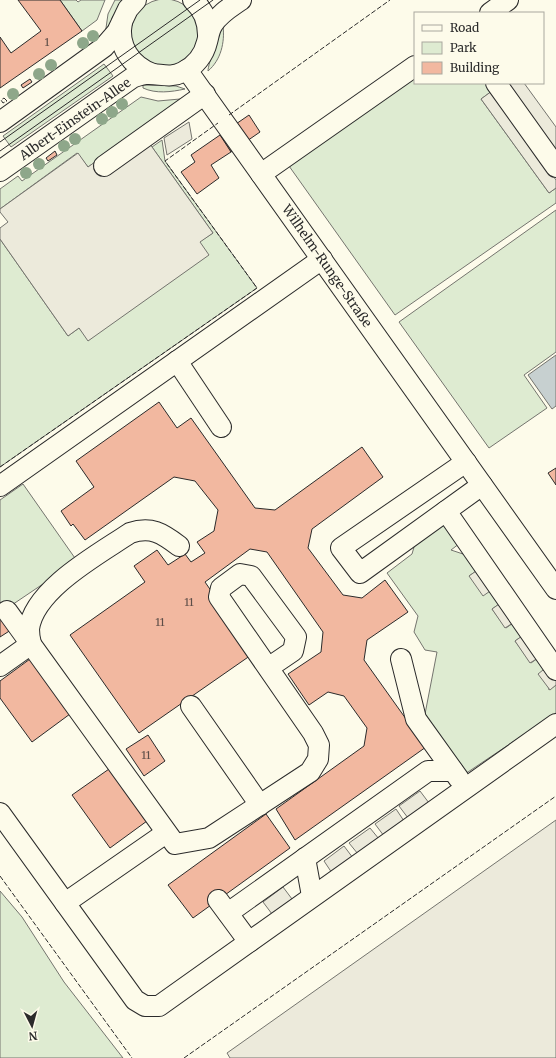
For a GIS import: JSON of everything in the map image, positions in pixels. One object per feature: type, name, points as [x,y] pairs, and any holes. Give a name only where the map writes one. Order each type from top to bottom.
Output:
[{"type":"street","points":[[0,122],[104,47],[114,37],[128,9],[136,0]]},
{"type":"street","name":"Albert-Einstein-Allee","points":[[193,0],[204,15],[207,22],[208,35]]},
{"type":"street","name":"Albert-Einstein-Allee","points":[[122,22],[121,37],[126,52],[134,63],[139,68],[153,74],[167,76],[174,75],[187,70],[202,55],[210,28],[218,17],[241,0]]},
{"type":"street","points":[[491,12],[508,0]]},
{"type":"street","points":[[261,174],[414,67]]},
{"type":"street","name":"Wilhelm-Runge-Straße","points":[[187,70],[556,589]]},
{"type":"street","name":"Albert-Einstein-Allee","points":[[0,171],[128,80],[139,76],[153,74]]},
{"type":"street","points":[[497,84],[556,167]]},
{"type":"street","points":[[104,166],[205,94]]},
{"type":"street","points":[[0,486],[322,259]]},
{"type":"street","points":[[177,361],[221,427]]},
{"type":"street","points":[[466,462],[341,548],[360,573],[482,485]]},
{"type":"street","points":[[446,511],[556,670]]},
{"type":"street","points":[[31,644],[29,630],[34,614],[44,598],[61,580],[130,533],[139,530],[152,530],[164,534],[179,546]]},
{"type":"street","points":[[7,611],[175,844],[209,838],[310,772],[318,759],[319,745],[313,733],[268,668]]},
{"type":"street","points":[[0,666],[31,644]]},
{"type":"street","points":[[401,659],[416,719],[465,788]]},
{"type":"street","points":[[191,706],[260,805]]},
{"type":"street","points":[[0,813],[135,1000],[145,1006],[159,1006],[556,724]]},
{"type":"street","points":[[249,942],[223,906],[305,858],[428,771],[453,770]]},
{"type":"street","points":[[65,903],[166,833]]},
{"type":"street","points":[[305,858],[312,896]]},
{"type":"green space","points":[[165,-1],[178,2],[189,9],[196,20],[199,33],[196,46],[189,57],[178,64],[165,67],[152,64],[141,57],[134,46],[131,33],[134,20],[141,9],[152,2]]},
{"type":"green space","points":[[60,0],[76,0],[78,2],[81,0],[105,0],[97,20],[82,31]]},
{"type":"green space","points":[[115,0],[123,0],[105,35],[108,14]]},
{"type":"green space","points":[[223,26],[223,44],[219,56],[208,71],[214,48]]},
{"type":"green space","points":[[104,64],[113,76],[11,147],[3,136]]},
{"type":"green space","points":[[414,75],[414,84],[488,84],[492,91],[481,99],[549,193],[556,188],[556,203],[395,315],[289,166]]},
{"type":"green space","points":[[143,85],[176,86],[185,89],[169,92],[158,92],[143,88]]},
{"type":"green space","points":[[141,97],[158,101],[180,99],[181,101],[88,167],[77,153],[0,209],[0,189],[18,176],[22,181]]},
{"type":"green space","points":[[162,140],[165,161],[257,288],[0,467],[0,239],[68,336],[79,328],[89,340],[199,242],[213,233],[152,147]]},
{"type":"green space","points":[[556,210],[556,352],[524,375],[547,408],[489,448],[399,322]]},
{"type":"green space","points":[[23,484],[77,561],[0,613],[0,500]]},
{"type":"green space","points":[[446,519],[464,540],[451,550],[472,557],[479,569],[469,576],[493,589],[502,602],[492,609],[506,628],[516,621],[525,634],[515,641],[531,663],[541,656],[549,690],[556,685],[556,713],[465,774],[425,714],[437,652],[425,650],[414,632],[418,616],[387,573],[412,554],[416,540]]},
{"type":"green space","points":[[0,891],[22,917],[64,982],[123,1058],[0,1058]]},
{"type":"shaded area","points":[[506,84],[525,84],[556,127],[556,154]]},
{"type":"shaded area","points":[[492,91],[556,180],[556,188],[549,193],[481,99]]},
{"type":"shaded area","points":[[189,122],[192,139],[167,155],[164,138]]},
{"type":"shaded area","points":[[140,130],[213,233],[200,242],[209,255],[88,341],[79,328],[68,336],[0,239],[0,228],[8,222],[0,212],[0,209],[78,153],[88,167]]},
{"type":"shaded area","points":[[556,355],[556,406],[552,409],[528,375]]},
{"type":"shaded area","points":[[479,569],[493,589],[483,596],[469,576]]},
{"type":"shaded area","points":[[502,602],[516,621],[505,628],[492,609]]},
{"type":"shaded area","points":[[525,634],[541,656],[530,663],[515,641]]},
{"type":"shaded area","points":[[548,666],[556,677],[556,685],[550,690],[538,674]]},
{"type":"shaded area","points":[[420,791],[429,803],[408,818],[399,806]]},
{"type":"shaded area","points":[[396,809],[404,821],[384,836],[375,824]]},
{"type":"shaded area","points":[[556,820],[556,1058],[230,1058],[227,1053]]},
{"type":"shaded area","points":[[370,828],[379,839],[358,854],[349,843]]},
{"type":"shaded area","points":[[344,846],[353,858],[332,873],[324,861]]},
{"type":"shaded area","points":[[283,887],[292,899],[272,914],[263,902]]},
{"type":"building","points":[[18,0],[60,0],[82,31],[0,88],[0,37],[11,53],[41,31]]},
{"type":"building","points":[[30,79],[32,82],[23,88],[21,85]]},
{"type":"building","points":[[249,115],[260,132],[231,152],[220,135]]},
{"type":"building","points":[[220,135],[231,152],[211,165],[219,178],[197,194],[181,172],[195,162],[191,155]]},
{"type":"building","points":[[55,151],[57,155],[48,161],[46,158]]},
{"type":"building","points":[[159,402],[177,428],[191,418],[255,508],[275,510],[362,447],[383,477],[312,529],[308,548],[343,595],[362,598],[385,580],[408,612],[367,640],[364,660],[426,747],[295,840],[276,809],[364,746],[367,728],[344,696],[328,692],[309,705],[288,674],[321,652],[323,632],[267,552],[250,549],[205,582],[254,653],[139,733],[70,635],[145,582],[134,566],[157,550],[168,565],[185,554],[191,562],[205,553],[197,542],[214,531],[218,510],[195,481],[174,477],[85,540],[73,524],[71,526],[61,511],[94,487],[76,461]]},
{"type":"building","points":[[556,468],[556,485],[548,473]]},
{"type":"building","points":[[0,613],[14,628],[0,637]]},
{"type":"building","points":[[30,659],[70,714],[32,742],[0,698],[0,681]]},
{"type":"building","points":[[148,735],[165,761],[144,776],[126,749]]},
{"type":"building","points":[[109,769],[147,821],[110,848],[72,795]]},
{"type":"building","points":[[266,814],[290,848],[193,918],[168,885]]},
{"type":"tram line","points":[[0,142],[200,0]]},
{"type":"tram line","points":[[0,151],[213,0]]},
{"type":"fence","points":[[229,115],[390,0]]},
{"type":"fence","points":[[93,34],[96,37],[92,39],[90,36],[93,34]]},
{"type":"fence","points":[[84,41],[86,44],[83,46],[80,43],[84,41]]},
{"type":"fence","points":[[52,63],[54,66],[51,68],[49,65],[52,63]]},
{"type":"fence","points":[[40,72],[42,75],[39,77],[36,74],[40,72]]},
{"type":"fence","points":[[13,91],[15,94],[12,97],[10,94],[13,91]]},
{"type":"fence","points":[[4,98],[7,101],[3,103],[1,100],[4,98]]},
{"type":"fence","points":[[123,102],[125,105],[122,107],[120,104],[123,102]]},
{"type":"fence","points":[[112,109],[115,112],[111,115],[109,112],[112,109]]},
{"type":"fence","points":[[102,117],[104,120],[101,122],[99,119],[102,117]]},
{"type":"fence","points":[[0,467],[257,288],[165,161],[218,123]]},
{"type":"fence","points":[[75,137],[78,140],[74,142],[72,139],[75,137]]},
{"type":"fence","points":[[65,144],[67,147],[64,149],[62,146],[65,144]]},
{"type":"fence","points":[[40,161],[42,165],[39,167],[37,164],[40,161]]},
{"type":"fence","points":[[26,171],[29,174],[25,176],[23,173],[26,171]]},
{"type":"fence","points":[[184,1058],[556,796]]},
{"type":"fence","points":[[0,876],[132,1058]]}]
